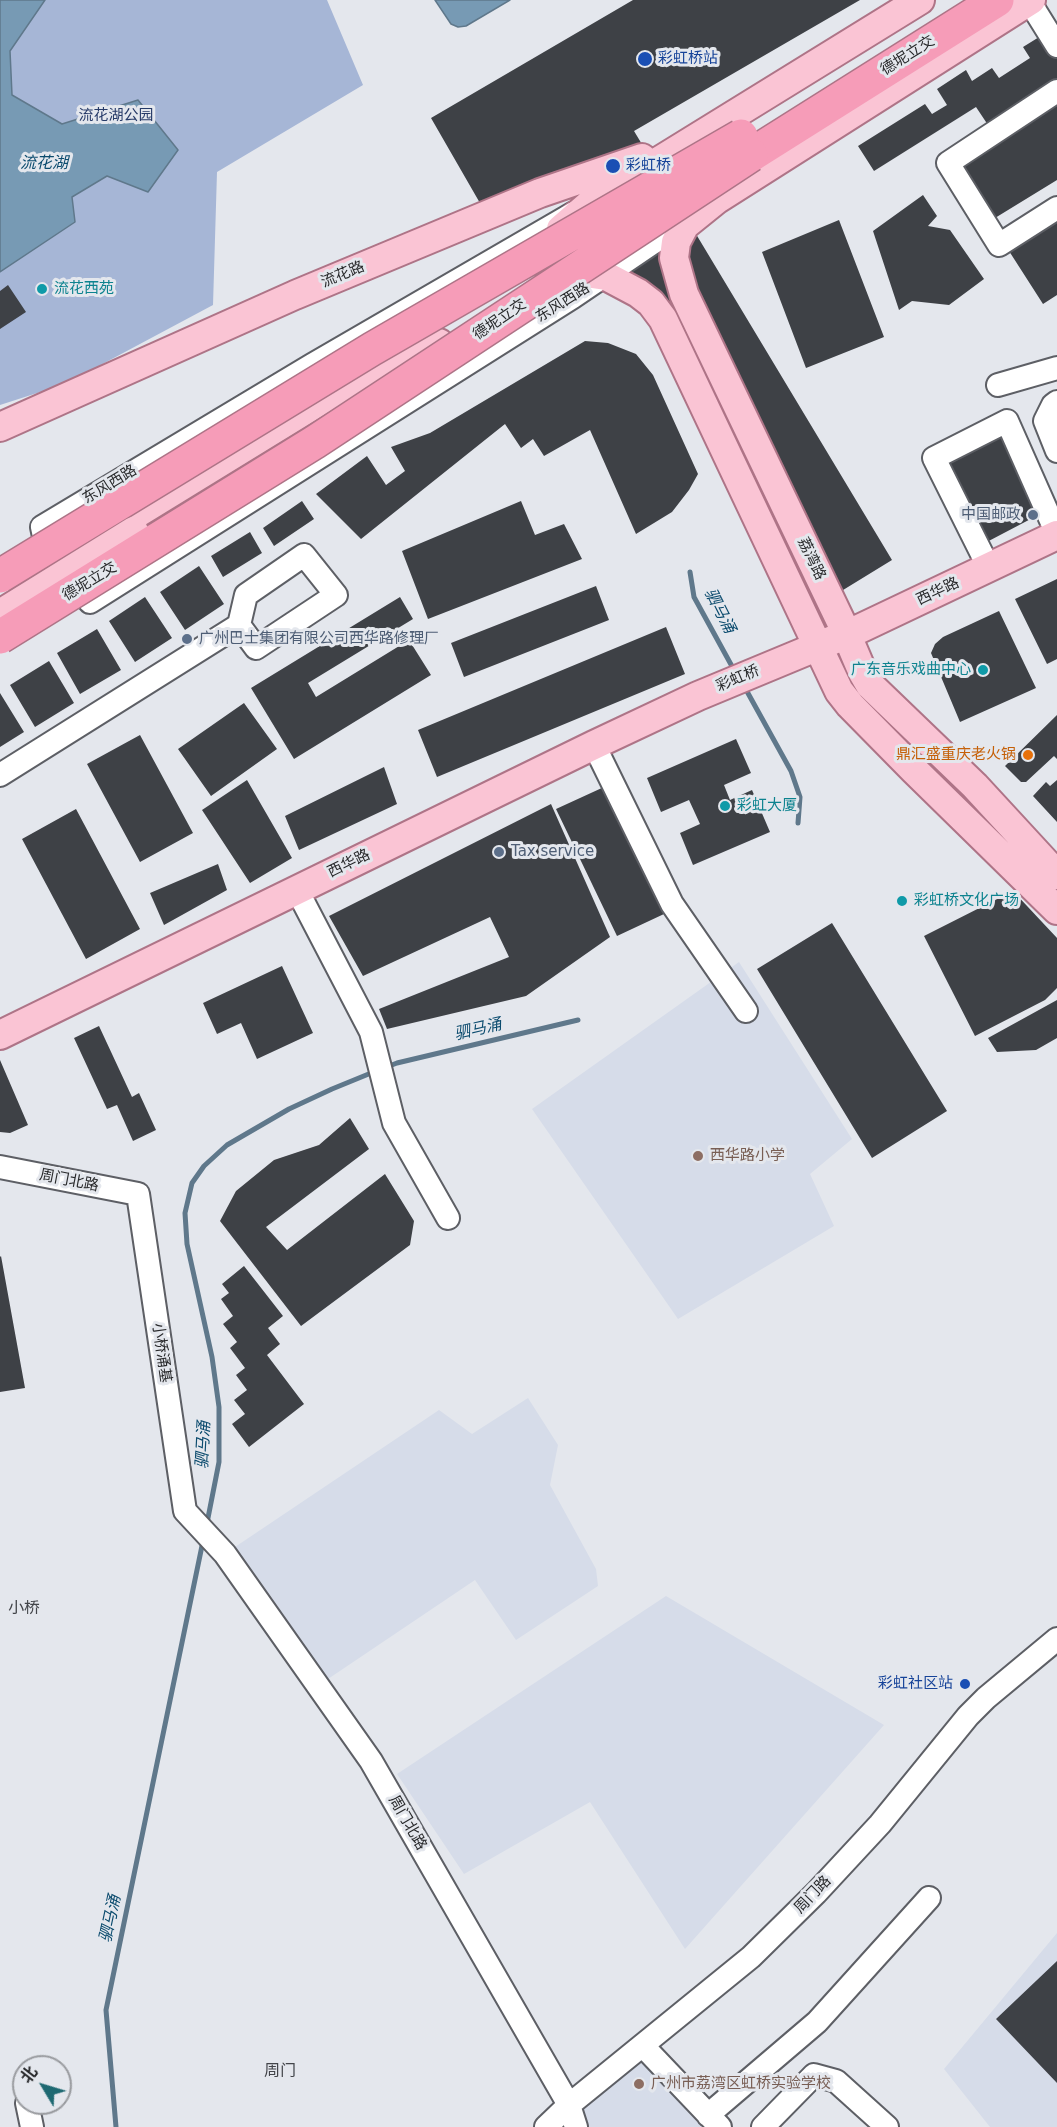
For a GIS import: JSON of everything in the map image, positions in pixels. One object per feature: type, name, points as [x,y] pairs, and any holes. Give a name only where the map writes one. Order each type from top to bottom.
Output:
[{"type":"highway","name":"德坭立交","points":[[0,576],[372,349],[741,136],[961,0]]},
{"type":"highway","name":"德坭立交","points":[[0,637],[315,442],[713,180],[1020,1]]},
{"type":"main road","name":"东风西路","points":[[591,203],[920,0]]},
{"type":"main road","name":"东风西路","points":[[716,200],[1020,1]]},
{"type":"main road","name":"流花路","points":[[0,427],[296,295],[529,198],[692,140]]},
{"type":"main road","points":[[0,598],[391,364],[541,282],[716,200]]},
{"type":"main road","name":"荔湾路","points":[[716,200],[685,225],[676,242],[674,258],[677,274],[684,294],[847,634],[863,673],[870,685],[975,786],[1057,876]]},
{"type":"main road","points":[[391,364],[495,286],[591,203]]},
{"type":"main road","points":[[541,282],[573,273],[606,276]]},
{"type":"main road","name":"荔湾路","points":[[606,276],[638,293],[651,303],[663,319],[839,691],[850,705],[1057,910]]},
{"type":"main road","name":"德坭立交","points":[[0,614],[391,364]]},
{"type":"main road","name":"西华路","points":[[818,645],[847,634],[1057,535]]},
{"type":"main road","name":"彩虹桥","points":[[698,696],[818,645]]},
{"type":"main road","points":[[850,705],[870,685]]},
{"type":"main road","name":"西华路","points":[[0,1035],[698,696]]},
{"type":"street","points":[[1020,1],[1057,46]]},
{"type":"street","points":[[1057,91],[948,163],[999,245],[1057,208]]},
{"type":"street","name":"东风西路","points":[[591,203],[312,365],[42,526],[46,546],[52,557],[90,602],[606,276],[716,200]]},
{"type":"street","points":[[998,385],[1057,368]]},
{"type":"street","points":[[1057,402],[1045,421],[1057,451]]},
{"type":"street","points":[[989,568],[934,458],[1007,421],[1057,535]]},
{"type":"street","points":[[0,775],[239,625]]},
{"type":"street","points":[[594,745],[672,904],[746,1011]]},
{"type":"street","points":[[297,890],[371,1032],[394,1123],[448,1218]]},
{"type":"street","name":"周门北路","points":[[0,1167],[138,1194]]},
{"type":"street","name":"小桥涌基","points":[[138,1194],[185,1511]]},
{"type":"street","name":"周门北路","points":[[185,1511],[225,1554],[371,1761],[569,2105],[576,2127]]},
{"type":"street","name":"周门路","points":[[546,2127],[569,2105],[751,1957],[880,1824],[968,1716],[986,1698],[1057,1639]]},
{"type":"street","points":[[643,2046],[714,2121],[817,2022],[929,1898]]},
{"type":"street","points":[[763,2127],[814,2075],[836,2081],[887,2127]]},
{"type":"shaded area","name":"西华路小学","points":[[739,962],[852,1139],[810,1174],[834,1226],[678,1319],[532,1109]]},
{"type":"shaded area","points":[[528,1398],[558,1445],[550,1485],[596,1569],[598,1586],[516,1640],[475,1580],[325,1681],[235,1547],[439,1410],[472,1434]]},
{"type":"shaded area","points":[[666,1596],[884,1725],[685,1949],[590,1802],[464,1874],[397,1774]]},
{"type":"shaded area","points":[[1057,1933],[1057,2127],[990,2127],[944,2069]]},
{"type":"shaded area","name":"广州市荔湾区虹桥实验学校","points":[[641,2057],[710,2127],[584,2127],[579,2112]]},
{"type":"green space","name":"流花湖公园","points":[[0,0],[327,0],[363,85],[217,172],[213,305],[65,384],[0,405]]},
{"type":"water","name":"流花湖","points":[[0,0],[45,0],[10,51],[12,95],[62,124],[138,100],[178,150],[148,192],[107,176],[72,197],[75,222],[0,272]]},
{"type":"water","points":[[435,0],[510,0],[466,26],[458,27],[451,24]]},
{"type":"building","points":[[633,0],[860,0],[634,131],[892,560],[817,606],[560,175],[488,217],[431,118]]},
{"type":"building","points":[[1044,34],[1057,54],[1057,97],[996,137],[976,107],[874,171],[858,146],[925,104],[932,114],[947,105],[937,89],[966,70],[972,81],[992,68],[999,78],[1030,58],[1023,47]]},
{"type":"building","points":[[1057,105],[1057,180],[995,218],[962,164]]},
{"type":"building","points":[[923,195],[937,216],[928,226],[950,230],[984,279],[949,305],[912,301],[899,310],[873,231]]},
{"type":"building","points":[[839,220],[884,337],[806,368],[762,252]]},
{"type":"building","points":[[1057,220],[1057,295],[1043,304],[1009,251]]},
{"type":"building","points":[[8,285],[26,312],[0,329],[0,291]]},
{"type":"building","points":[[585,341],[608,343],[636,354],[653,375],[698,474],[672,512],[636,534],[590,430],[544,456],[533,439],[521,448],[505,424],[361,539],[316,494],[367,456],[386,485],[405,471],[391,447],[430,433]]},
{"type":"building","points":[[1005,427],[1044,512],[983,544],[943,457]]},
{"type":"building","points":[[302,501],[314,519],[274,546],[263,528]]},
{"type":"building","points":[[521,501],[535,535],[564,524],[582,559],[428,619],[402,551]]},
{"type":"building","points":[[250,532],[262,553],[223,577],[211,556]]},
{"type":"building","points":[[199,566],[224,604],[185,630],[160,592]]},
{"type":"building","points":[[1057,579],[1057,659],[1047,664],[1015,599]]},
{"type":"building","points":[[596,586],[609,620],[464,677],[451,643]]},
{"type":"building","points":[[145,597],[172,638],[135,662],[109,621]]},
{"type":"building","points":[[400,597],[413,619],[308,683],[316,697],[409,640],[431,675],[294,759],[251,688]]},
{"type":"building","name":"广东音乐戏曲中心","points":[[999,611],[1036,688],[960,722],[931,653],[935,644],[943,637]]},
{"type":"building","points":[[666,627],[685,674],[437,777],[418,730]]},
{"type":"building","points":[[97,629],[121,670],[80,694],[57,653]]},
{"type":"building","points":[[49,661],[74,703],[35,727],[10,685]]},
{"type":"building","points":[[0,693],[24,732],[0,747]]},
{"type":"building","points":[[244,703],[277,749],[211,796],[178,749]]},
{"type":"building","points":[[1057,715],[1057,759],[1054,756],[1026,782],[1021,782],[1005,766]]},
{"type":"building","points":[[140,735],[193,833],[140,862],[87,764]]},
{"type":"building","name":"彩虹大厦","points":[[736,739],[751,773],[724,785],[730,800],[752,790],[770,832],[693,865],[680,833],[700,824],[689,800],[661,812],[647,778]]},
{"type":"building","points":[[384,767],[397,804],[299,850],[285,816]]},
{"type":"building","points":[[247,780],[292,858],[250,883],[202,810]]},
{"type":"building","points":[[1057,780],[1057,822],[1033,796],[1046,782],[1050,786]]},
{"type":"building","points":[[604,787],[664,914],[617,936],[556,809]]},
{"type":"building","points":[[551,804],[610,937],[526,996],[387,1029],[379,1009],[509,957],[490,917],[363,976],[329,916]]},
{"type":"building","points":[[76,809],[140,929],[86,959],[22,839]]},
{"type":"building","points":[[218,864],[227,890],[164,925],[150,893]]},
{"type":"building","points":[[1013,891],[1057,938],[1057,988],[1045,1000],[975,1036],[924,936]]},
{"type":"building","points":[[832,923],[947,1111],[872,1158],[757,969]]},
{"type":"building","points":[[282,966],[313,1033],[257,1059],[241,1023],[217,1034],[203,1003]]},
{"type":"building","points":[[1057,1000],[1057,1038],[1036,1050],[997,1052],[988,1038]]},
{"type":"building","points":[[99,1026],[132,1097],[139,1093],[156,1130],[133,1141],[117,1105],[107,1109],[74,1038]]},
{"type":"building","points":[[0,1060],[28,1125],[10,1133],[0,1132]]},
{"type":"building","points":[[350,1118],[369,1149],[266,1227],[287,1250],[385,1174],[414,1221],[410,1245],[301,1326],[220,1221],[236,1191],[274,1160],[319,1145]]},
{"type":"building","points":[[0,1257],[25,1388],[0,1392]]},
{"type":"building","points":[[244,1266],[283,1316],[268,1328],[280,1344],[267,1355],[304,1404],[249,1447],[232,1424],[245,1414],[234,1400],[247,1390],[236,1375],[245,1368],[230,1348],[237,1342],[223,1324],[233,1316],[221,1299],[229,1293],[222,1284]]},
{"type":"building","points":[[1057,1961],[1057,2083],[996,2019]]},
{"type":"waterway","name":"驷马涌","points":[[690,572],[694,597],[734,670]]},
{"type":"waterway","name":"驷马涌","points":[[744,686],[791,771],[800,797],[798,823]]},
{"type":"waterway","name":"驷马涌","points":[[384,1068],[578,1020]]},
{"type":"waterway","name":"驷马涌","points":[[207,1523],[219,1462],[219,1407],[212,1357],[187,1244],[185,1213],[192,1183],[204,1166],[227,1145],[289,1109],[376,1071]]},
{"type":"waterway","name":"驷马涌","points":[[116,2127],[106,2010],[203,1541]]},
{"type":"place","name":"彩虹桥站","points":[[645,59]]},
{"type":"place","name":"彩虹桥","points":[[613,166]]},
{"type":"place","name":"流花西苑","points":[[42,289]]},
{"type":"place","name":"中国邮政","points":[[1033,515]]},
{"type":"place","name":"广州巴士集团有限公司西华路修理厂","points":[[187,639]]},
{"type":"place","name":"广东音乐戏曲中心","points":[[983,670]]},
{"type":"place","name":"鼎汇盛重庆老火锅","points":[[1028,755]]},
{"type":"place","name":"彩虹大厦","points":[[725,806]]},
{"type":"place","name":"Tax service","points":[[499,852]]},
{"type":"place","name":"彩虹桥文化广场","points":[[902,901]]},
{"type":"place","name":"西华路小学","points":[[698,1156]]},
{"type":"place","name":"彩虹社区站","points":[[965,1684]]},
{"type":"place","name":"广州市荔湾区虹桥实验学校","points":[[639,2084]]},
{"type":"district","name":"小桥","points":[[24,1609]]},
{"type":"district","name":"周门","points":[[280,2072]]}]
